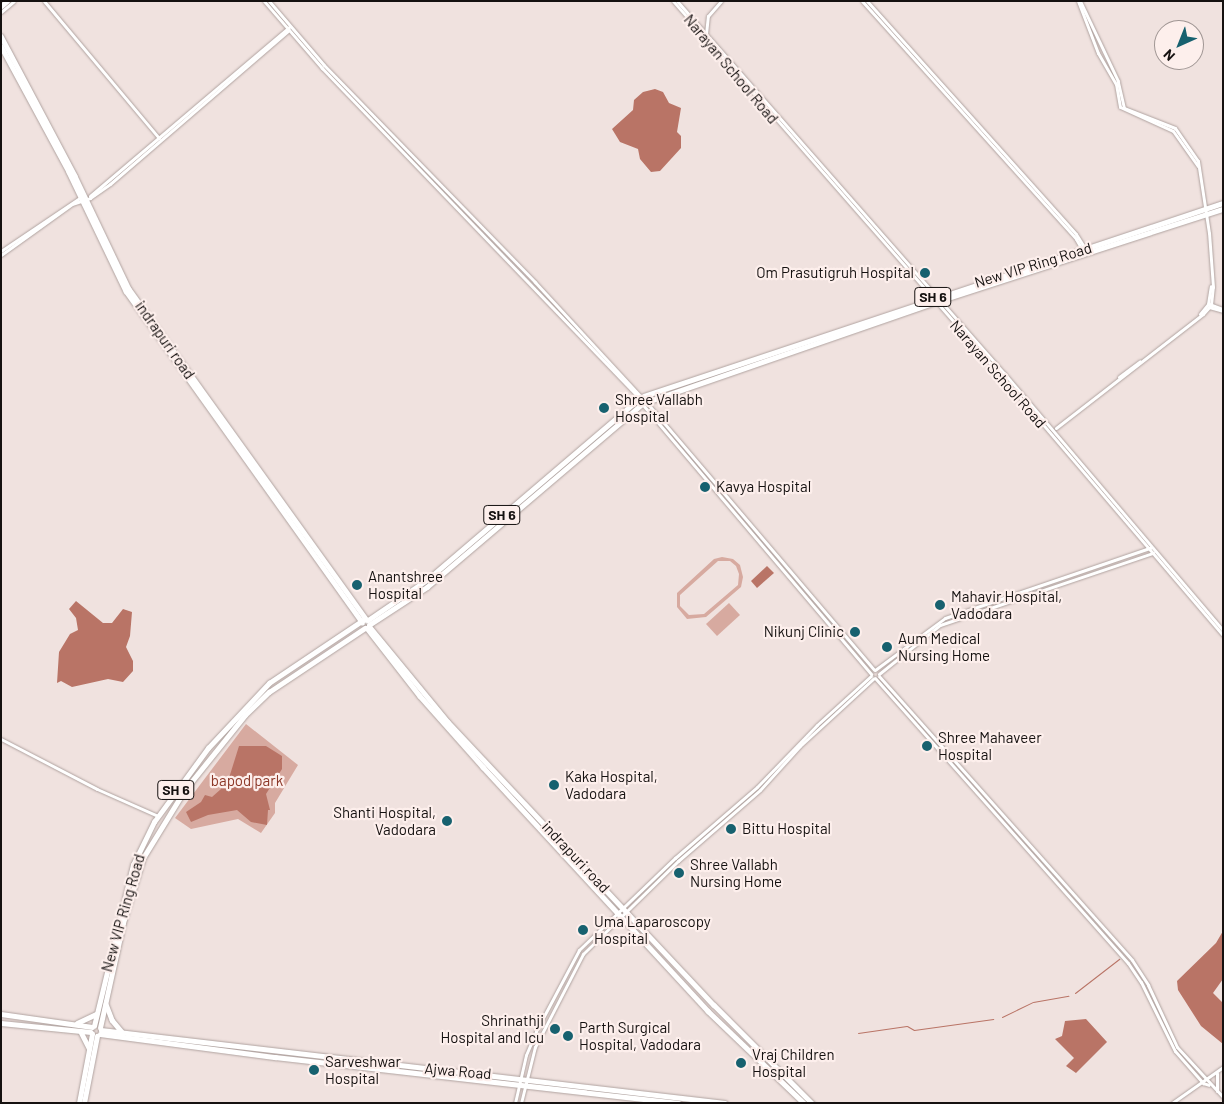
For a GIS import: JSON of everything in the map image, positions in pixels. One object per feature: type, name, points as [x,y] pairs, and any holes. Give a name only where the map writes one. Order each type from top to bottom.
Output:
[{"type":"highway","points":[[1,6],[7,1]]},
{"type":"main road","name":"indrapuri road","points":[[1,36],[83,198],[140,304],[366,624],[434,707],[812,1103]]},
{"type":"main road","points":[[1,46],[83,198]]},
{"type":"main road","name":"indrapuri road","points":[[83,198],[88,213],[126,291],[366,624],[445,727],[708,1010],[804,1103]]},
{"type":"main road","name":"New VIP Ring Road","points":[[84,1103],[96,1031],[96,1014],[133,865],[158,816],[208,748],[269,683],[429,586],[645,404],[1223,203]]},
{"type":"main road","name":"New VIP Ring Road","points":[[78,1103],[89,1049],[106,1003],[123,923],[143,858],[184,791],[245,715],[269,692],[428,578],[641,397],[772,355],[933,297],[1206,215],[1223,208]]},
{"type":"main road","points":[[641,397],[645,404]]},
{"type":"main road","points":[[641,397],[645,404]]},
{"type":"main road","points":[[106,1003],[112,1020],[122,1033]]},
{"type":"main road","name":"Ajwa Road","points":[[1,1014],[76,1024],[96,1031],[525,1086],[678,1103]]},
{"type":"main road","points":[[76,1024],[96,1014]]},
{"type":"main road","name":"Ajwa Road","points":[[1,1023],[81,1032],[122,1033],[726,1103]]},
{"type":"main road","points":[[81,1032],[89,1049]]},
{"type":"street","points":[[1,12],[14,1]]},
{"type":"street","points":[[44,1],[160,140]]},
{"type":"street","points":[[264,1],[641,397]]},
{"type":"street","points":[[269,1],[289,28]]},
{"type":"street","name":"Narayan School Road","points":[[673,1],[938,302],[1154,552]]},
{"type":"street","points":[[677,1],[933,297]]},
{"type":"street","points":[[706,35],[708,16],[721,1]]},
{"type":"street","points":[[862,1],[1085,251]]},
{"type":"street","points":[[867,1],[1076,234],[1085,251]]},
{"type":"street","points":[[1053,435],[1056,428],[1077,410],[1209,306],[1211,276],[1206,215],[1195,156],[1175,128],[1123,109],[1118,81],[1079,1]]},
{"type":"street","points":[[1,253],[83,198],[160,140],[289,28]]},
{"type":"street","points":[[1209,306],[1223,310]]},
{"type":"street","points":[[645,404],[879,675],[1132,960],[1148,985],[1174,1044],[1205,1081]]},
{"type":"street","points":[[645,404],[873,676],[1128,963],[1141,982],[1172,1047],[1223,1097]]},
{"type":"street","points":[[521,1103],[535,1047],[570,975],[583,954],[622,918],[626,910],[676,858],[757,787],[812,729],[873,676],[875,670],[945,618],[1151,548]]},
{"type":"street","points":[[873,676],[879,675],[940,625],[1154,552]]},
{"type":"street","points":[[1154,552],[1223,630]]},
{"type":"street","points":[[1154,552],[1223,635]]},
{"type":"street","points":[[1,739],[97,790],[158,816]]},
{"type":"street","points":[[515,1103],[520,1079],[536,1031],[579,950],[618,913],[626,910]]},
{"type":"street","points":[[566,973],[570,975]]},
{"type":"street","points":[[1172,1103],[1223,1067]]},
{"type":"street","points":[[1217,1072],[1217,1091]]},
{"type":"green space","points":[[722,557],[733,559],[740,565],[743,577],[741,587],[706,617],[687,619],[677,607],[677,593],[714,559]],"holes":[[[718,561],[730,561],[736,566],[739,574],[738,585],[704,614],[689,615],[680,606],[680,595]]]},
{"type":"green space","points":[[729,603],[740,615],[717,636],[706,624]]},
{"type":"green space","name":"bapod park","points":[[246,724],[298,765],[275,803],[275,813],[261,833],[238,819],[191,829],[175,818]]},
{"type":"shaded area","points":[[655,89],[663,92],[669,103],[681,108],[677,132],[681,136],[681,148],[660,171],[651,172],[640,159],[638,149],[620,142],[612,129],[633,110],[634,100],[643,92]]},
{"type":"shaded area","points":[[767,566],[774,573],[757,588],[751,581]]},
{"type":"shaded area","points":[[76,601],[103,623],[112,623],[123,609],[132,612],[130,636],[126,647],[133,661],[133,671],[123,682],[108,679],[72,687],[61,681],[57,683],[59,652],[70,634],[78,630],[76,618],[69,609]]},
{"type":"shaded area","points":[[239,746],[266,746],[282,756],[282,769],[266,794],[270,810],[268,810],[267,825],[251,822],[237,810],[208,815],[191,822],[186,812],[201,802],[205,795],[212,797],[221,789],[224,781],[229,778]]},
{"type":"shaded area","points":[[1223,931],[1223,979],[1213,993],[1223,1003],[1223,1044],[1201,1026],[1178,990],[1177,981],[1216,943]]},
{"type":"shaded area","points":[[1086,1019],[1107,1042],[1076,1073],[1066,1066],[1074,1058],[1055,1039],[1062,1036],[1065,1021]]},
{"type":"waterway","points":[[1075,993],[1119,959]]},
{"type":"waterway","points":[[1002,1017],[1033,1002],[1068,996]]},
{"type":"waterway","points":[[858,1033],[907,1026],[914,1030],[993,1019]]},
{"type":"place","name":"Om Prasutigruh Hospital","points":[[925,273]]},
{"type":"place","name":"Shree Vallabh Hospital","points":[[604,408]]},
{"type":"place","name":"Kavya Hospital","points":[[705,487]]},
{"type":"place","name":"Anantshree Hospital","points":[[357,585]]},
{"type":"place","name":"Mahavir Hospital, Vadodara","points":[[940,605]]},
{"type":"place","name":"Nikunj Clinic","points":[[855,632]]},
{"type":"place","name":"Aum Medical Nursing Home","points":[[887,647]]},
{"type":"place","name":"Shree Mahaveer Hospital","points":[[927,746]]},
{"type":"place","name":"Kaka Hospital, Vadodara","points":[[554,785]]},
{"type":"place","name":"Shanti Hospital, Vadodara","points":[[447,821]]},
{"type":"place","name":"Bittu Hospital","points":[[731,829]]},
{"type":"place","name":"Shree Vallabh Nursing Home","points":[[679,873]]},
{"type":"place","name":"Uma Laparoscopy Hospital","points":[[583,930]]},
{"type":"place","name":"Shrinathji Hospital and Icu","points":[[555,1029]]},
{"type":"place","name":"Parth Surgical Hospital, Vadodara","points":[[568,1036]]},
{"type":"place","name":"Vraj Children Hospital","points":[[741,1063]]},
{"type":"place","name":"Sarveshwar Hospital","points":[[314,1070]]}]
